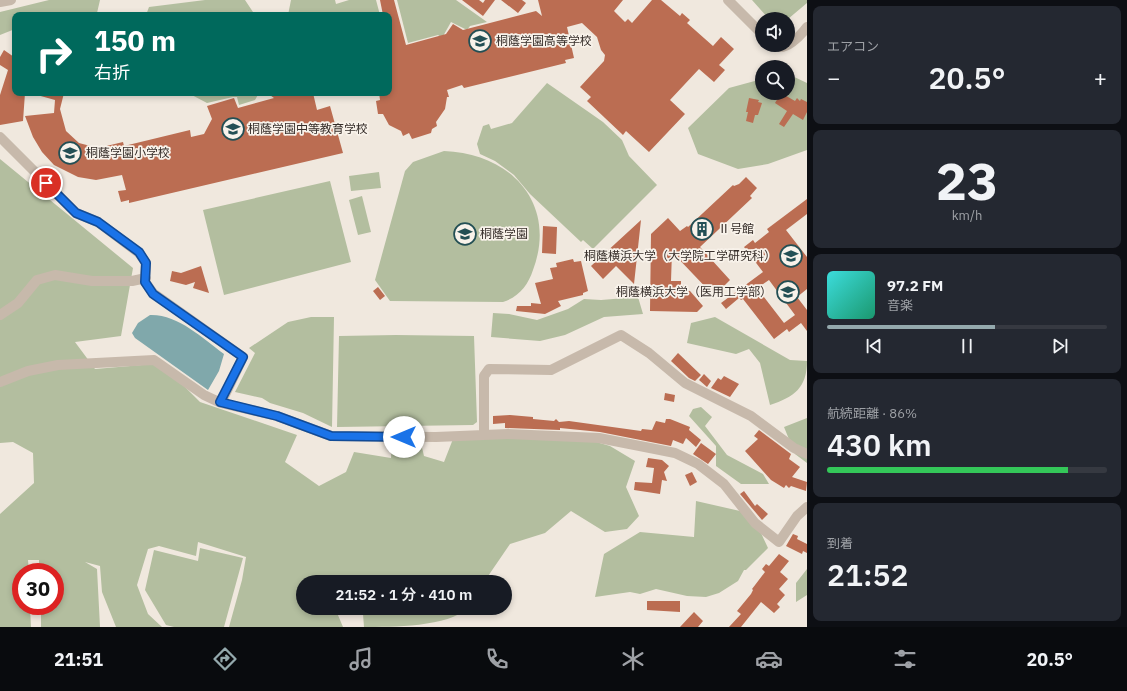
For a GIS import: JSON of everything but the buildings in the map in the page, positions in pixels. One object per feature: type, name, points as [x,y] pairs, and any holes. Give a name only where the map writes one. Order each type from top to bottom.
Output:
[{"type":"street","points":[[0,2],[11,0]]},
{"type":"street","points":[[728,0],[755,27]]},
{"type":"street","points":[[795,39],[807,28]]},
{"type":"street","points":[[0,137],[76,213],[98,222],[139,252],[146,263],[145,282],[153,294],[243,357],[220,402]]},
{"type":"street","points":[[0,315],[18,303],[38,280],[56,275],[92,281],[132,281],[146,278]]},
{"type":"street","points":[[484,433],[484,376],[489,369],[551,370],[621,335],[649,353],[685,383],[751,416],[794,448],[807,454]]},
{"type":"street","points":[[0,382],[28,371],[58,365],[154,360],[204,395],[220,402],[277,416],[331,436],[436,437],[484,433],[599,438],[675,453],[698,464],[724,484],[755,523],[779,542],[797,516],[807,507]]},
{"type":"green space","points":[[49,0],[100,0],[97,12],[12,12],[12,30],[0,35],[0,12]]},
{"type":"green space","points":[[205,0],[245,0],[253,12],[147,12],[149,7]]},
{"type":"green space","points":[[291,0],[335,0],[336,4],[349,0],[376,0],[379,12],[289,12]]},
{"type":"green space","points":[[397,0],[456,0],[487,22],[470,26],[467,30],[451,22],[442,38],[438,35],[408,43]]},
{"type":"green space","points":[[752,0],[807,0],[807,3],[795,13],[763,12]]},
{"type":"green space","points":[[795,77],[807,83],[807,150],[768,164],[738,169],[698,154],[688,128],[729,88],[755,81],[755,100],[795,100]]},
{"type":"green space","points":[[547,83],[603,122],[622,140],[629,156],[657,185],[593,249],[583,240],[581,242],[530,194],[514,175],[495,161],[480,154],[477,144],[483,126],[489,124],[491,129],[512,123]]},
{"type":"green space","points":[[194,96],[257,96],[255,100],[239,105],[237,97],[207,103]]},
{"type":"green space","points":[[444,151],[468,154],[489,161],[508,172],[523,186],[533,203],[539,223],[539,246],[533,270],[526,285],[518,294],[509,300],[503,302],[390,301],[375,280],[405,171],[413,162]]},
{"type":"green space","points":[[0,159],[133,268],[121,336],[75,342],[95,369],[154,364],[177,379],[200,402],[297,435],[285,462],[319,486],[346,472],[354,452],[391,458],[392,439],[420,439],[424,456],[444,462],[453,439],[562,432],[610,446],[635,461],[626,487],[639,516],[627,529],[605,532],[571,511],[545,533],[510,544],[489,575],[296,575],[296,615],[338,615],[343,627],[229,627],[242,580],[246,557],[198,542],[196,556],[159,546],[148,549],[137,585],[148,614],[162,627],[116,627],[102,592],[100,566],[85,562],[97,569],[100,627],[41,627],[41,615],[64,615],[64,563],[39,563],[39,560],[28,560],[28,563],[12,563],[12,615],[30,615],[31,627],[0,627],[0,514],[34,483],[33,453],[13,442],[0,443]]},
{"type":"green space","points":[[379,172],[381,188],[351,191],[349,176]]},
{"type":"green space","points":[[330,181],[351,262],[224,295],[203,210]]},
{"type":"green space","points":[[362,196],[371,232],[358,235],[349,200]]},
{"type":"green space","points":[[638,297],[643,314],[604,317],[565,335],[540,341],[491,337],[493,313],[509,314],[537,320],[568,309],[584,299],[601,300]]},
{"type":"green space","points":[[311,317],[334,317],[332,427],[303,413],[270,403],[262,398],[235,392],[255,353],[249,348],[288,322]]},
{"type":"green space","points":[[715,317],[790,360],[807,361],[805,378],[798,390],[786,399],[770,405],[760,363],[749,349],[736,354],[687,343],[691,323]]},
{"type":"green space","points":[[339,336],[474,336],[477,422],[473,425],[337,427]]},
{"type":"green space","points":[[701,407],[712,417],[705,426],[727,455],[763,474],[769,484],[741,484],[716,466],[716,446],[689,416],[693,409]]},
{"type":"green space","points":[[807,418],[807,463],[795,454],[784,427]]},
{"type":"green space","points":[[696,501],[740,511],[761,533],[768,548],[746,570],[744,570],[738,581],[719,593],[706,597],[687,596],[656,589],[640,594],[630,592],[595,597],[604,554],[640,532],[694,537]]},
{"type":"green space","points":[[200,548],[243,558],[224,627],[174,627],[166,625],[145,590],[154,550],[198,561]]},
{"type":"green space","points":[[807,569],[807,595],[796,602],[796,583]]},
{"type":"green space","points":[[363,615],[457,615],[448,619],[419,625],[364,627]]},
{"type":"water","points":[[150,315],[170,318],[180,323],[198,334],[224,354],[219,371],[208,390],[135,338],[132,333],[138,323]]},
{"type":"place","name":"桐蔭学園高等学校","points":[[480,41]]},
{"type":"place","name":"桐蔭学園中等教育学校","points":[[233,129]]},
{"type":"place","name":"桐蔭学園小学校","points":[[70,153]]},
{"type":"place","name":"Ⅱ号館","points":[[702,229]]},
{"type":"place","name":"桐蔭学園","points":[[465,234]]},
{"type":"place","name":"桐蔭横浜大学（大学院工学研究科）","points":[[791,256]]},
{"type":"place","name":"桐蔭横浜大学（医用工学部）","points":[[788,292]]},
{"type":"route","points":[[46,183],[76,213],[98,222],[139,252],[146,263],[145,282],[153,294],[243,357],[220,402],[277,416],[331,436],[404,437]]}]
